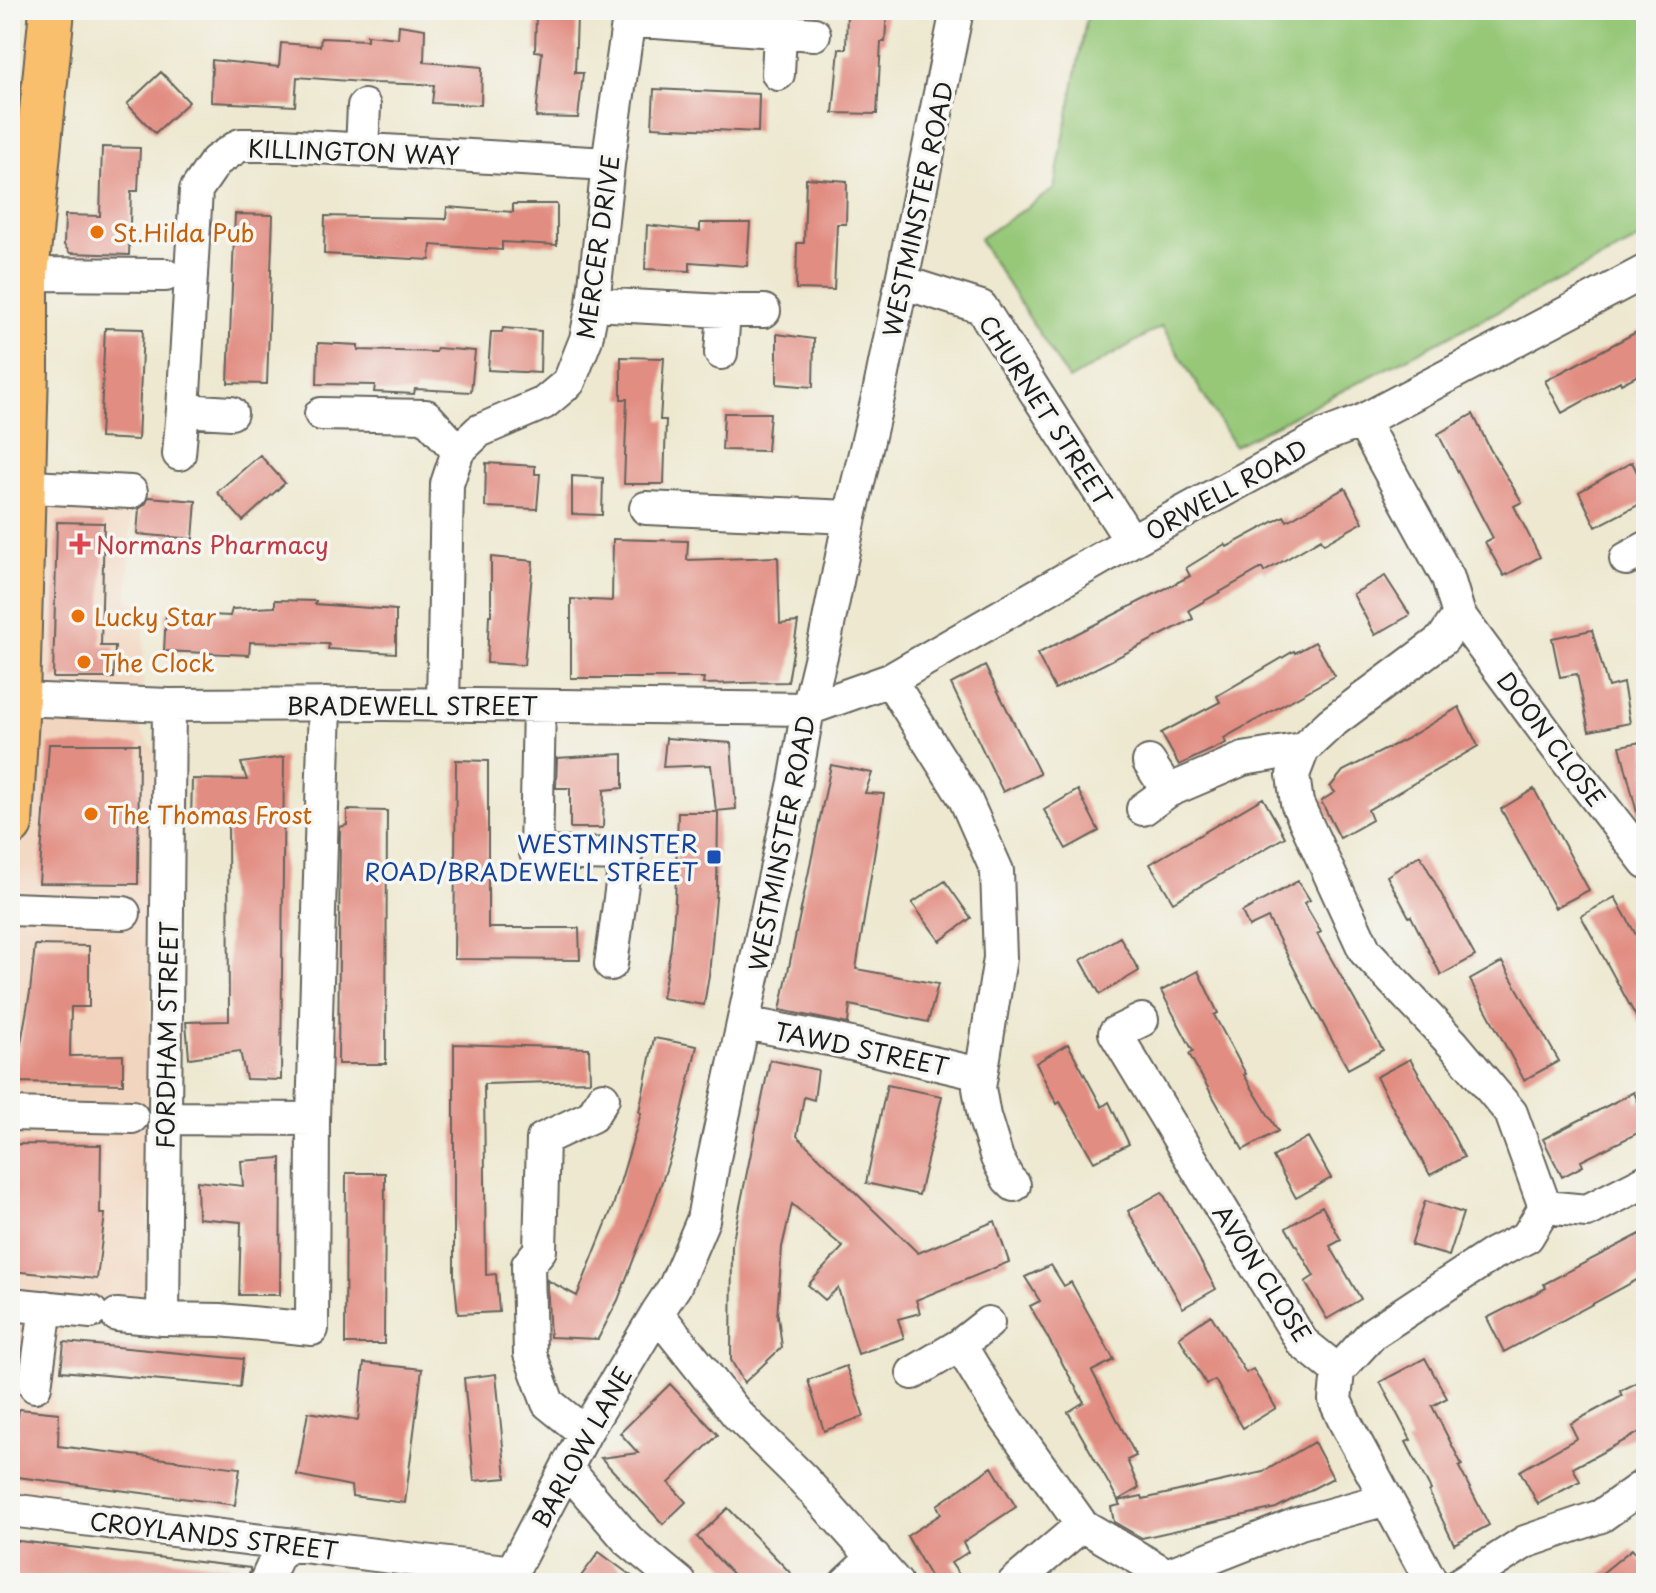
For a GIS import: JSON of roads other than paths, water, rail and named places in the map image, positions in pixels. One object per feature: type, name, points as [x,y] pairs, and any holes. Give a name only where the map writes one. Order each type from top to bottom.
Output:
[{"type":"highway","points":[[10,824],[17,699],[16,486],[26,370],[22,209],[52,10]]},
{"type":"street","name":"WESTMINSTER ROAD","points":[[657,1313],[675,1286],[703,1220],[957,10]]},
{"type":"street","points":[[630,15],[814,34]]},
{"type":"street","name":"MERCER DRIVE","points":[[458,451],[479,431],[544,403],[569,382],[586,339],[630,15]]},
{"type":"street","points":[[778,74],[780,32]]},
{"type":"street","points":[[362,149],[364,106]]},
{"type":"street","name":"KILLINGTON WAY","points":[[179,454],[196,190],[216,161],[240,145],[281,145],[608,164]]},
{"type":"street","name":"ORWELL ROAD","points":[[808,709],[890,680],[1131,541],[1323,436],[1362,421],[1646,271]]},
{"type":"street","points":[[26,274],[165,275]]},
{"type":"street","name":"CHURNET STREET","points":[[902,282],[981,307],[1131,541]]},
{"type":"street","points":[[593,304],[764,311]]},
{"type":"street","points":[[721,353],[724,311]]},
{"type":"street","points":[[183,410],[231,413]]},
{"type":"street","points":[[321,414],[426,416],[458,451],[447,484],[443,705]]},
{"type":"street","name":"DOON CLOSE","points":[[1362,421],[1448,578],[1459,615],[1646,862]]},
{"type":"street","points":[[16,486],[131,492]]},
{"type":"street","points":[[646,508],[850,517]]},
{"type":"street","points":[[1459,615],[1443,639],[1331,723],[1303,749],[1293,775],[1297,803],[1365,951],[1454,1045],[1511,1113],[1545,1207]]},
{"type":"street","points":[[890,680],[965,799],[997,871],[1000,958],[979,1088],[997,1158],[1014,1185]]},
{"type":"street","name":"BRADEWELL STREET","points":[[17,699],[169,705],[808,709]]},
{"type":"street","points":[[10,1304],[312,1329],[301,1119],[325,704]]},
{"type":"street","name":"FORDHAM STREET","points":[[163,1319],[169,705]]},
{"type":"street","points":[[539,706],[536,853],[626,855],[611,964]]},
{"type":"street","points":[[1149,762],[1156,800],[1243,759],[1303,749]]},
{"type":"street","points":[[10,909],[124,913]]},
{"type":"street","name":"AVON CLOSE","points":[[1142,1020],[1115,1033],[1302,1342],[1338,1371]]},
{"type":"street","name":"TAWD STREET","points":[[744,1023],[980,1074]]},
{"type":"street","points":[[585,1433],[548,1403],[530,1354],[528,1265],[540,1250],[543,1139],[592,1116],[603,1098]]},
{"type":"street","points":[[10,1114],[132,1117]]},
{"type":"street","points":[[165,1118],[301,1119]]},
{"type":"street","points":[[1545,1207],[1587,1211],[1646,1181]]},
{"type":"street","points":[[1432,1583],[1335,1400],[1338,1371],[1373,1333],[1493,1254],[1527,1237],[1545,1207]]},
{"type":"street","points":[[35,1386],[46,1307]]},
{"type":"street","points":[[657,1313],[737,1414],[803,1479],[896,1583]]},
{"type":"street","name":"BARLOW LANE","points":[[510,1578],[585,1433],[657,1313]]},
{"type":"street","points":[[913,1373],[960,1345],[988,1323]]},
{"type":"street","points":[[960,1345],[997,1406],[1082,1525],[1167,1579],[1300,1523],[1387,1499]]},
{"type":"street","points":[[567,1469],[628,1540],[680,1583]]},
{"type":"street","points":[[1461,1583],[1525,1542],[1601,1516],[1646,1484]]},
{"type":"street","name":"CROYLANDS STREET","points":[[10,1510],[288,1544],[510,1578]]},
{"type":"street","points":[[1014,1583],[1082,1525]]},
{"type":"street","points":[[265,1583],[277,1557],[288,1544]]},
{"type":"street","points":[[846,1583],[874,1557]]},
{"type":"place","name":"St.Hilda Pub","points":[[97,232]]},
{"type":"place","name":"Normans Pharmacy","points":[[80,544]]},
{"type":"place","name":"Lucky Star","points":[[78,616]]},
{"type":"place","name":"The Clock","points":[[84,662]]},
{"type":"place","name":"The Thomas Frost","points":[[91,814]]},
{"type":"place","name":"WESTMINSTER ROAD/BRADEWELL STREET","points":[[714,857]]}]
